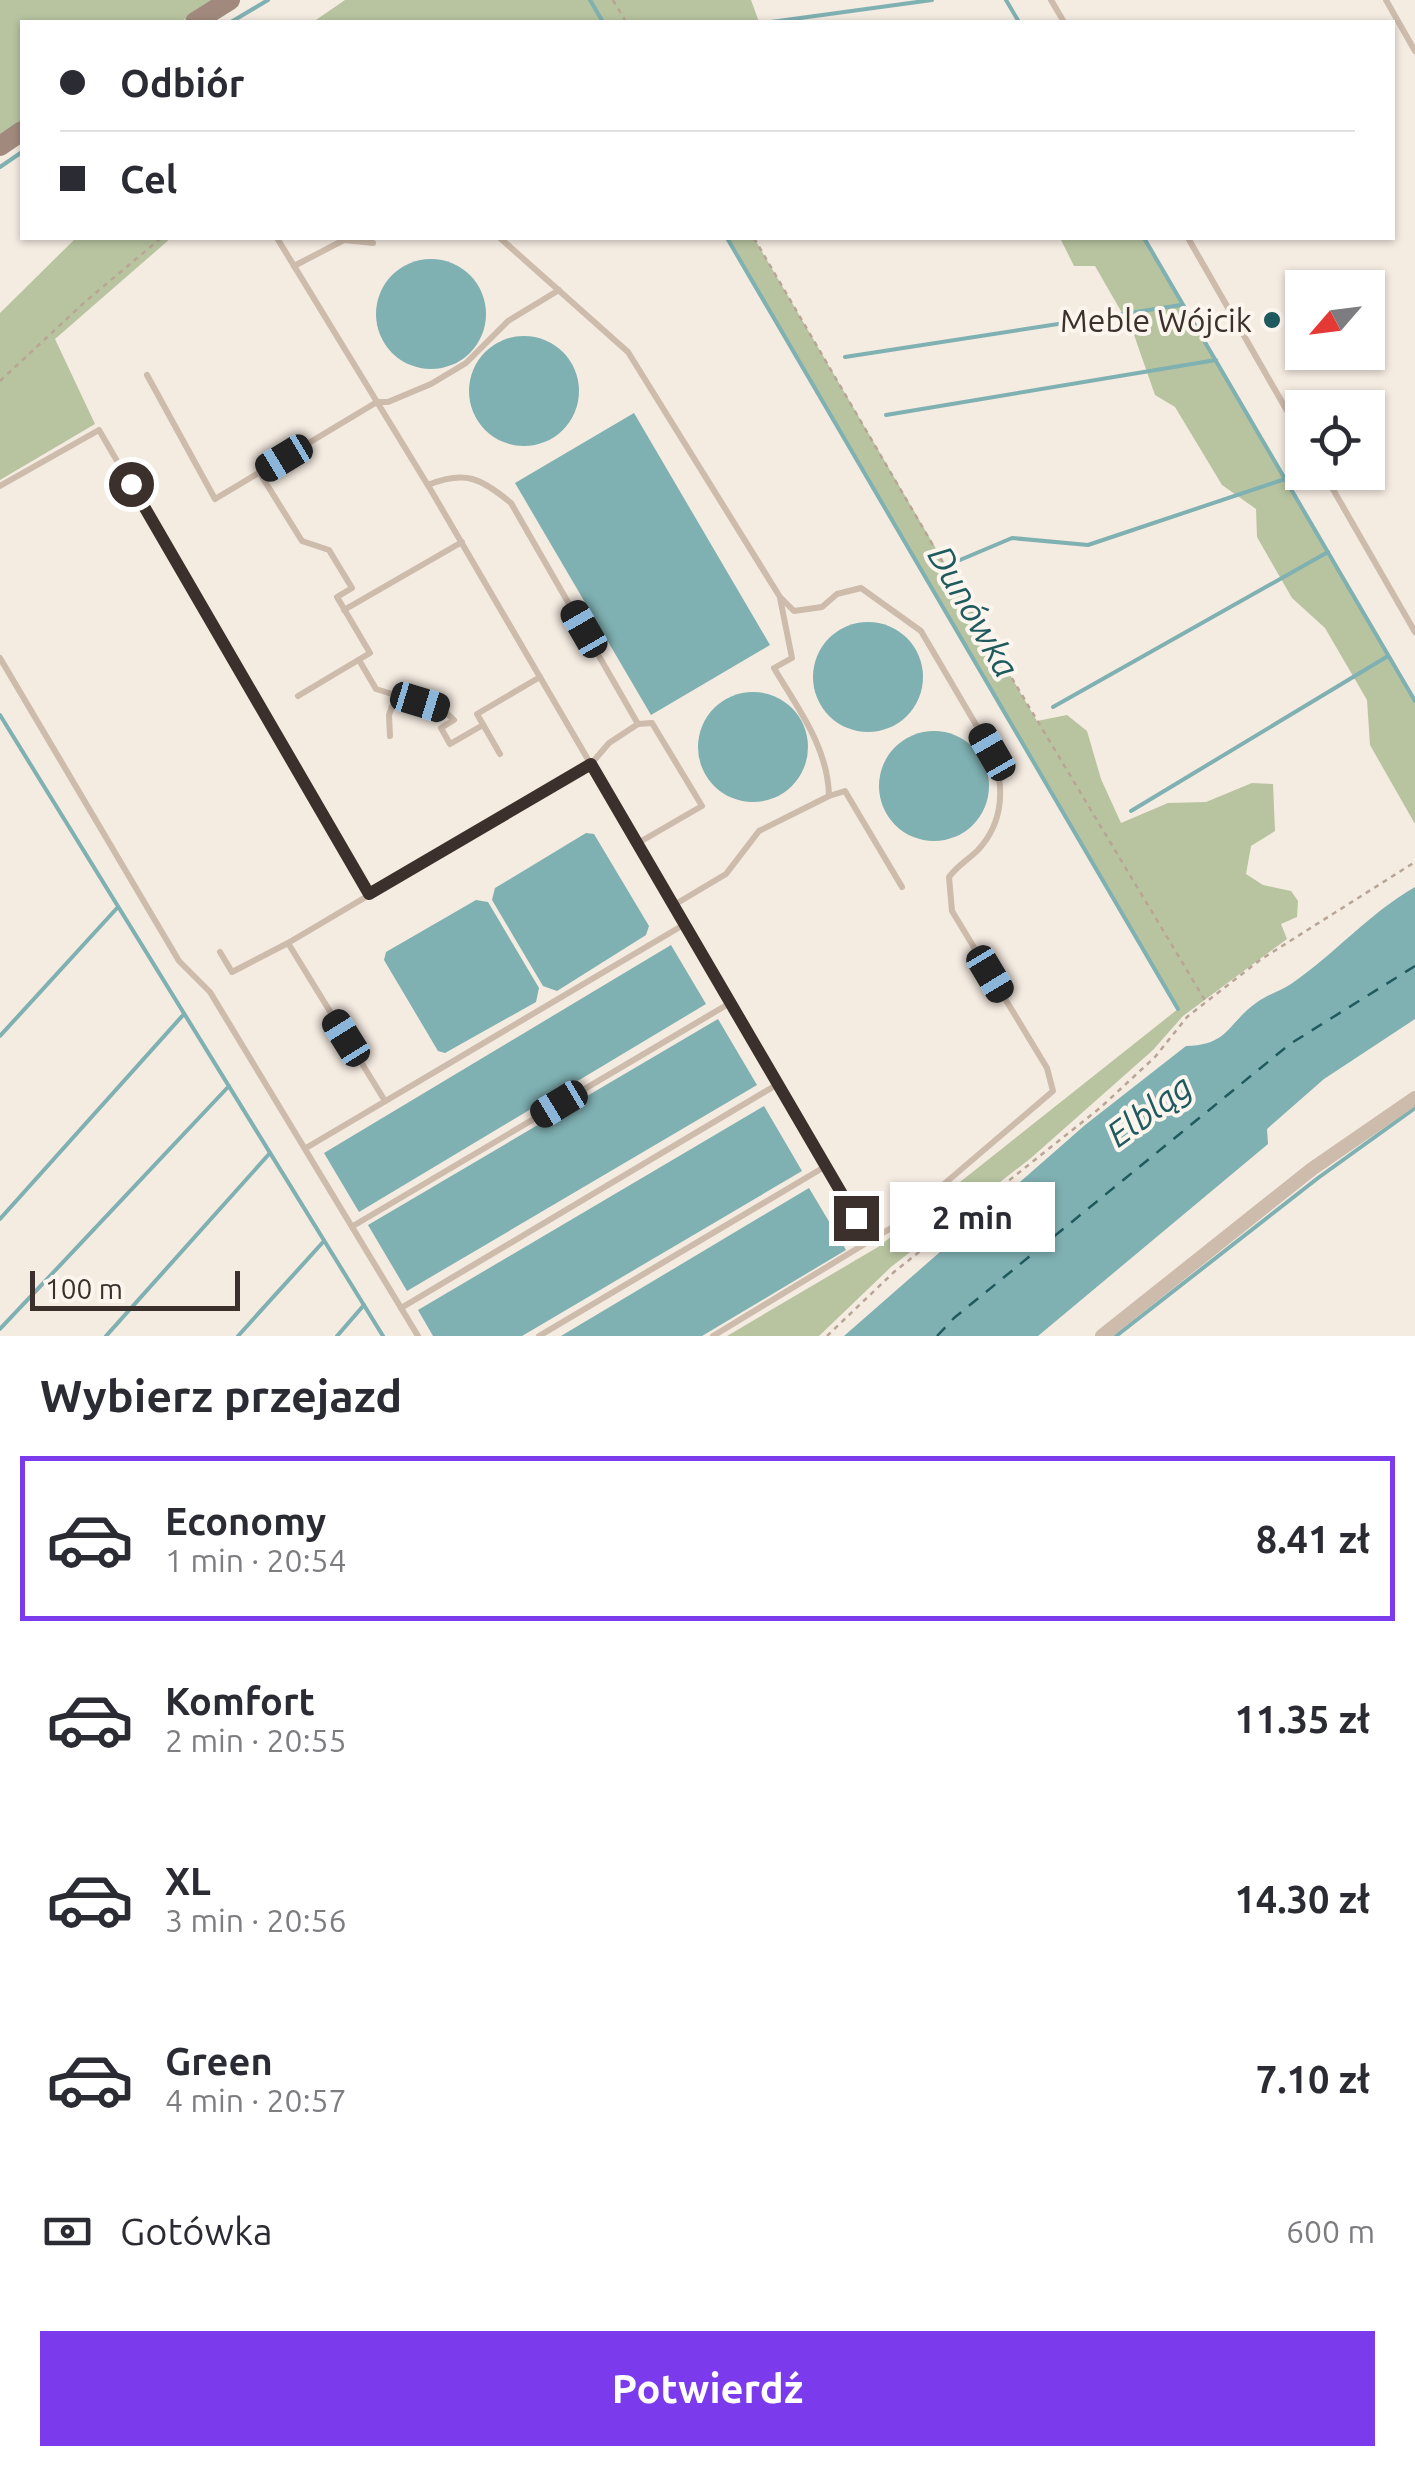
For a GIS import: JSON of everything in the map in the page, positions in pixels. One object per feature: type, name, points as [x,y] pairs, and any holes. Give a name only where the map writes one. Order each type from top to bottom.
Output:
[{"type":"main road","points":[[198,20],[230,0]]},
{"type":"street","points":[[1102,1336],[1312,1170],[1415,1098]]},
{"type":"lane","points":[[1386,0],[1415,51]]},
{"type":"lane","points":[[278,240],[462,542],[870,1243]]},
{"type":"lane","points":[[294,266],[344,240],[372,243]]},
{"type":"lane","points":[[502,240],[628,352],[780,597],[794,610],[812,609],[822,607],[837,594],[861,588],[921,630],[992,752],[1000,783],[997,821],[975,853],[949,877],[952,911],[1047,1068],[1053,1092],[870,1243],[713,1336]]},
{"type":"lane","points":[[1189,240],[1285,406]]},
{"type":"lane","points":[[147,376],[215,499],[377,402],[388,402],[466,364],[508,321],[560,290]]},
{"type":"lane","points":[[0,486],[98,430],[369,894]]},
{"type":"lane","points":[[260,472],[302,541],[329,550],[352,588],[337,597],[370,653],[298,696]]},
{"type":"lane","points":[[428,485],[450,476],[466,476],[482,482],[510,503],[638,724]]},
{"type":"lane","points":[[1333,490],[1415,632]]},
{"type":"lane","points":[[344,610],[462,542]]},
{"type":"lane","points":[[780,597],[792,658],[774,668],[820,746],[829,796]]},
{"type":"lane","points":[[0,658],[179,961],[210,992],[418,1336]]},
{"type":"lane","points":[[359,660],[376,689],[443,710],[454,720],[441,728],[450,744],[483,725]]},
{"type":"lane","points":[[500,754],[476,714],[540,677]]},
{"type":"lane","points":[[390,736],[390,715],[396,695]]},
{"type":"lane","points":[[220,952],[232,972],[288,943],[591,764],[609,744],[638,724],[652,723],[702,806],[638,843]]},
{"type":"lane","points":[[674,905],[726,874],[758,831],[845,791],[902,887]]},
{"type":"lane","points":[[306,1148],[685,924]]},
{"type":"lane","points":[[288,943],[385,1102]]},
{"type":"lane","points":[[352,1226],[730,1003]]},
{"type":"lane","points":[[401,1308],[778,1084]]},
{"type":"lane","points":[[539,1336],[826,1166]]},
{"type":"path","points":[[0,382],[86,301],[160,240]]},
{"type":"path","points":[[755,240],[968,606],[1206,1002]]},
{"type":"path","points":[[827,1336],[894,1272],[1100,1108],[1155,1058],[1188,1017],[1206,1002],[1260,960],[1415,862]]},
{"type":"green space","points":[[0,0],[216,0],[183,20],[20,20],[20,123],[0,137]]},
{"type":"green space","points":[[345,0],[751,0],[758,20],[316,20]]},
{"type":"green space","points":[[74,240],[169,240],[55,339],[95,424],[0,480],[0,313]]},
{"type":"green space","points":[[728,240],[755,240],[1037,721],[1067,715],[1087,731],[1101,779],[1121,823],[1168,803],[1206,802],[1252,783],[1273,784],[1275,831],[1251,846],[1246,874],[1263,885],[1291,891],[1298,901],[1297,917],[1281,924],[1287,939],[1183,1016],[1153,1050],[1031,1158],[891,1267],[819,1336],[727,1336],[878,1247],[1178,1009]]},
{"type":"green space","points":[[1061,240],[1145,240],[1285,479],[1285,490],[1291,490],[1415,701],[1415,824],[1370,745],[1367,700],[1325,628],[1292,598],[1257,537],[1256,509],[1222,485],[1175,407],[1155,395],[1133,332],[1095,266],[1074,266]]},
{"type":"water","points":[[431,259],[452,263],[470,275],[482,293],[486,314],[482,335],[470,353],[452,365],[431,369],[410,365],[392,353],[380,335],[376,314],[380,293],[392,275],[410,263]]},
{"type":"water","points":[[524,336],[545,340],[563,352],[575,370],[579,391],[575,412],[563,430],[545,442],[524,446],[503,442],[485,430],[473,412],[469,391],[473,370],[485,352],[503,340]]},
{"type":"water","points":[[634,413],[770,645],[651,715],[515,483]]},
{"type":"water","points":[[868,622],[889,626],[907,638],[919,656],[923,677],[919,698],[907,716],[889,728],[868,732],[847,728],[829,716],[817,698],[813,677],[817,656],[829,638],[847,626]]},
{"type":"water","points":[[753,692],[774,696],[792,708],[804,726],[808,747],[804,768],[792,786],[774,798],[753,802],[732,798],[714,786],[702,768],[698,747],[702,726],[714,708],[732,696]]},
{"type":"water","points":[[934,731],[955,735],[973,747],[985,765],[989,786],[985,807],[973,825],[955,837],[934,841],[913,837],[895,825],[883,807],[879,786],[883,765],[895,747],[913,735]]},
{"type":"water","points":[[586,833],[594,834],[649,926],[646,935],[557,991],[543,986],[492,900],[495,888]]},
{"type":"water","name":"Elbląg","points":[[1415,887],[1415,1019],[1324,1079],[1267,1129],[1268,1144],[1038,1336],[844,1336],[1085,1125],[1186,1046],[1211,1042],[1226,1032],[1256,1003],[1291,984],[1382,909]]},
{"type":"water","points":[[476,900],[488,902],[539,988],[536,1002],[445,1053],[438,1051],[384,960],[386,952]]},
{"type":"water","points":[[671,945],[706,1004],[359,1212],[324,1153]]},
{"type":"water","points":[[718,1019],[757,1085],[407,1291],[368,1225]]},
{"type":"water","points":[[764,1106],[802,1171],[522,1336],[433,1336],[418,1310]]},
{"type":"water","points":[[809,1188],[846,1250],[702,1336],[561,1336]]},
{"type":"waterway","points":[[234,20],[268,0]]},
{"type":"waterway","name":"Dunówka","points":[[590,0],[602,20]]},
{"type":"waterway","points":[[786,20],[932,0]]},
{"type":"waterway","points":[[1006,0],[1018,20]]},
{"type":"waterway","points":[[0,167],[20,153]]},
{"type":"waterway","name":"Dunówka","points":[[728,240],[1178,1009]]},
{"type":"waterway","points":[[1145,240],[1415,701]]},
{"type":"waterway","points":[[845,357],[1181,305]]},
{"type":"waterway","points":[[886,415],[1216,360]]},
{"type":"waterway","points":[[960,560],[1012,538],[1088,545],[1285,479]]},
{"type":"waterway","points":[[1053,707],[1328,552]]},
{"type":"waterway","points":[[1131,811],[1388,656]]},
{"type":"waterway","points":[[0,715],[383,1336]]},
{"type":"waterway","points":[[0,1036],[118,907]]},
{"type":"waterway","points":[[0,1219],[184,1014]]},
{"type":"waterway","points":[[0,1329],[229,1086]]},
{"type":"waterway","points":[[1116,1336],[1318,1178],[1415,1108]]},
{"type":"waterway","points":[[106,1336],[270,1153]]},
{"type":"waterway","points":[[238,1336],[324,1241]]},
{"type":"waterway","points":[[337,1336],[364,1305]]},
{"type":"ferry route","points":[[937,1336],[954,1318],[1290,1044],[1415,966]]},
{"type":"place","name":"Meble Wójcik","points":[[1272,320]]},
{"type":"route","points":[[131,484],[369,894],[591,764],[856,1218]]}]
